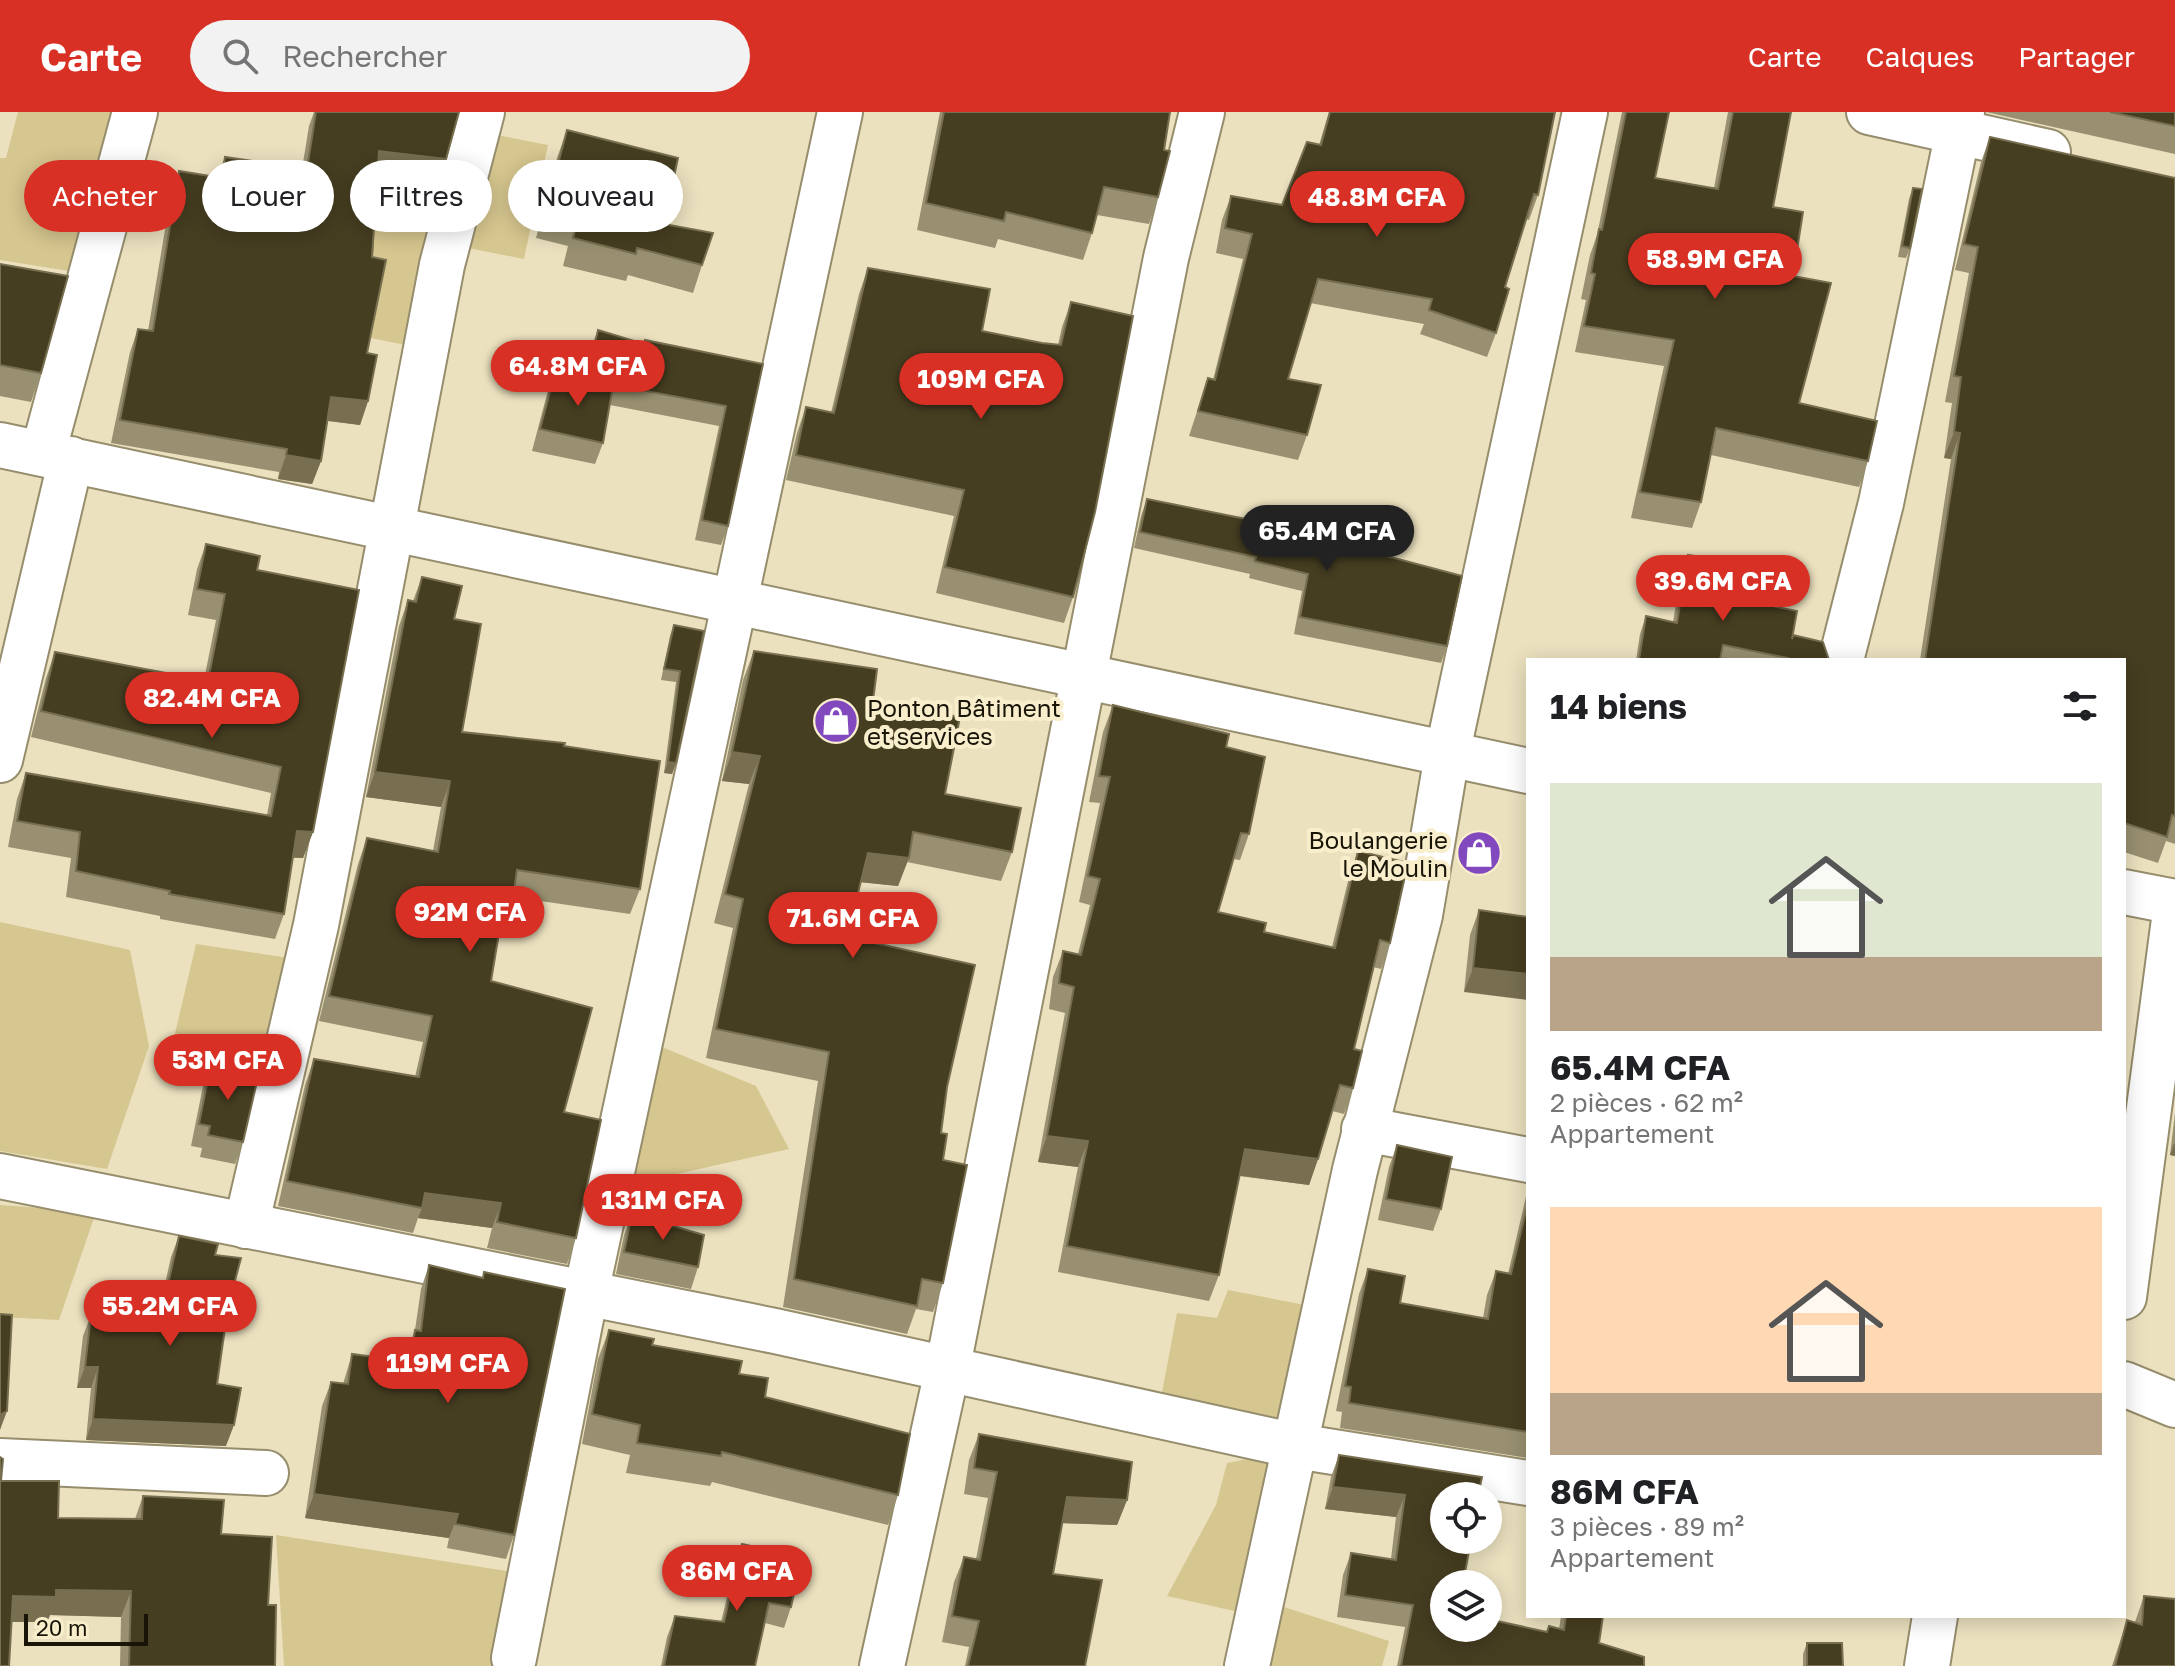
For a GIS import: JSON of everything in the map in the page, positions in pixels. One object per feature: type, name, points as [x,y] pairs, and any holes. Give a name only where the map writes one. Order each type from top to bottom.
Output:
[{"type":"main road","points":[[0,760],[57,456],[135,112]]},
{"type":"main road","points":[[246,1226],[316,925],[442,265],[482,112]]},
{"type":"main road","points":[[514,1658],[586,1293],[840,112]]},
{"type":"main road","points":[[882,1666],[947,1371],[1166,258],[1202,112]]},
{"type":"main road","points":[[1247,1666],[1364,1129],[1420,915],[1447,755],[1585,112]]},
{"type":"main road","points":[[1869,112],[1959,123],[2087,161]]},
{"type":"main road","points":[[1842,658],[1881,503],[1959,123]]},
{"type":"main road","points":[[0,445],[1526,771]]},
{"type":"main road","points":[[2126,892],[2175,902]]},
{"type":"main road","points":[[2126,1282],[2175,912]]},
{"type":"main road","points":[[1364,1129],[1526,1160]]},
{"type":"main road","points":[[0,1176],[586,1293],[1296,1446],[1526,1483]]},
{"type":"main road","points":[[2126,1385],[2175,1405]]},
{"type":"main road","points":[[0,1461],[266,1473]]},
{"type":"main road","points":[[1927,1666],[1935,1618]]},
{"type":"shaded area","points":[[18,112],[117,112],[103,160],[24,160],[24,232],[81,232],[69,271],[0,260],[0,158],[6,158]]},
{"type":"shaded area","points":[[487,133],[548,145],[545,160],[508,160],[508,232],[530,232],[524,259],[463,247],[466,232],[492,232],[492,160],[481,160]]},
{"type":"shaded area","points":[[369,232],[444,232],[420,348],[371,338],[383,278],[361,273]]},
{"type":"shaded area","points":[[0,922],[130,950],[149,1046],[107,1169],[0,1151]]},
{"type":"shaded area","points":[[196,944],[296,959],[267,1075],[170,1055]]},
{"type":"shaded area","points":[[662,1047],[756,1086],[789,1149],[632,1184]]},
{"type":"shaded area","points":[[0,1205],[96,1212],[59,1320],[0,1317]]},
{"type":"shaded area","points":[[1228,1290],[1315,1307],[1286,1429],[1161,1398],[1177,1313],[1217,1318]]},
{"type":"shaded area","points":[[1278,1453],[1248,1614],[1167,1596],[1216,1505],[1227,1463]]},
{"type":"shaded area","points":[[276,1535],[513,1572],[497,1666],[284,1666]]},
{"type":"shaded area","points":[[1284,1607],[1389,1641],[1382,1666],[1269,1666]]},
{"type":"building","points":[[316,112],[459,112],[446,159],[379,151],[378,160],[350,160],[350,232],[374,232],[372,257],[386,260],[367,353],[377,355],[368,401],[331,397],[321,461],[286,455],[287,449],[120,420],[138,329],[153,331],[169,232],[186,232],[186,172],[202,175],[202,232],[334,232],[334,160],[308,160]]},
{"type":"building","points":[[944,112],[1170,112],[1164,150],[1170,151],[1158,197],[1104,187],[1092,233],[1006,212],[1004,221],[926,203]]},
{"type":"building","points":[[1330,112],[1555,112],[1538,195],[1534,194],[1505,287],[1509,289],[1496,333],[1429,310],[1432,299],[1318,279],[1288,379],[1321,385],[1307,435],[1198,411],[1208,378],[1215,380],[1252,234],[1225,228],[1231,196],[1282,205],[1307,142],[1321,145]]},
{"type":"building","points":[[1626,112],[1669,112],[1655,178],[1718,189],[1733,112],[1791,112],[1773,207],[1803,212],[1793,276],[1831,283],[1799,403],[1877,421],[1868,461],[1716,428],[1701,502],[1640,492],[1674,340],[1584,326],[1595,274],[1591,273],[1599,229],[1602,230]]},
{"type":"building","points":[[2110,112],[2175,112],[2175,126]]},
{"type":"building","points":[[567,130],[678,158],[678,160],[559,160]]},
{"type":"building","points":[[1990,137],[2175,178],[2175,816],[2172,815],[2167,837],[2126,824],[2126,658],[1925,658],[1960,433],[1954,432],[1961,377],[1954,376],[1978,247],[1964,244]]},
{"type":"building","points":[[1913,188],[1922,189],[1910,248],[1902,246]]},
{"type":"building","points":[[683,227],[713,233],[702,265],[637,248],[636,254],[573,238],[574,232],[683,232]]},
{"type":"building","points":[[0,264],[68,276],[41,373],[0,365]]},
{"type":"building","points":[[868,268],[990,289],[982,331],[1042,343],[1061,345],[1071,302],[1133,316],[1095,512],[1073,597],[945,567],[964,490],[796,455],[806,407],[834,413]]},
{"type":"building","points":[[598,330],[644,344],[645,340],[763,364],[728,526],[702,520],[726,406],[587,380]]},
{"type":"building","points":[[555,373],[613,386],[603,443],[540,429]]},
{"type":"building","points":[[1147,499],[1251,520],[1462,576],[1447,646],[1300,617],[1308,574],[1255,561],[1256,557],[1140,532]]},
{"type":"building","points":[[206,544],[260,556],[257,570],[359,590],[313,832],[297,831],[284,914],[169,894],[170,891],[76,871],[80,832],[17,821],[26,773],[271,816],[281,767],[41,711],[55,652],[208,681],[225,594],[197,589]]},
{"type":"building","points":[[1688,555],[1728,561],[1722,596],[1797,611],[1792,639],[1793,635],[1823,642],[1828,658],[1788,658],[1723,645],[1720,658],[1639,658],[1646,616],[1677,623]]},
{"type":"building","points":[[422,577],[462,586],[454,619],[481,624],[462,732],[565,743],[564,746],[660,761],[640,889],[517,870],[512,905],[504,903],[491,981],[592,1008],[564,1112],[601,1120],[576,1238],[497,1222],[501,1203],[425,1193],[422,1208],[287,1181],[314,1059],[419,1077],[432,1016],[329,996],[367,838],[438,852],[450,781],[375,772],[408,600],[416,602]]},
{"type":"building","points":[[674,625],[704,631],[676,763],[668,762],[680,671],[664,669]]},
{"type":"building","points":[[754,651],[877,669],[873,701],[960,717],[945,794],[1021,808],[1012,852],[913,832],[909,858],[868,853],[847,937],[975,965],[947,1087],[941,1133],[947,1134],[943,1160],[967,1165],[943,1283],[922,1279],[917,1306],[794,1279],[829,1052],[716,1029],[743,899],[725,894],[760,756],[732,752]]},
{"type":"building","points":[[1113,705],[1229,734],[1226,747],[1265,757],[1249,834],[1241,833],[1218,912],[1266,923],[1264,932],[1335,948],[1358,851],[1408,863],[1390,943],[1380,940],[1354,1049],[1362,1051],[1353,1088],[1340,1085],[1318,1159],[1245,1149],[1219,1275],[1067,1246],[1088,1141],[1047,1136],[1074,987],[1059,983],[1063,951],[1081,955],[1100,879],[1088,876],[1110,777],[1099,776]]},
{"type":"building","points":[[1479,910],[1526,917],[1526,974],[1473,968]]},
{"type":"building","points":[[211,1064],[259,1073],[243,1142],[208,1135],[210,1126],[199,1124]]},
{"type":"building","points":[[1397,1145],[1452,1157],[1441,1209],[1386,1199]]},
{"type":"building","points":[[1526,1211],[1526,1432],[1349,1403],[1351,1387],[1345,1386],[1368,1269],[1405,1276],[1400,1303],[1488,1319],[1496,1271],[1511,1274]]},
{"type":"building","points":[[632,1214],[704,1235],[698,1267],[624,1252]]},
{"type":"building","points":[[179,1236],[218,1244],[215,1255],[241,1258],[228,1307],[217,1384],[241,1388],[234,1425],[93,1419],[98,1367],[85,1367],[91,1315],[161,1315]]},
{"type":"building","points":[[429,1265],[483,1278],[484,1272],[565,1289],[514,1535],[455,1524],[458,1514],[314,1494],[331,1382],[348,1384],[352,1354],[410,1362],[415,1330],[421,1331]]},
{"type":"building","points":[[0,1314],[12,1315],[7,1411],[0,1415]]},
{"type":"building","points":[[609,1330],[654,1339],[652,1345],[742,1361],[739,1374],[768,1378],[765,1397],[910,1434],[898,1495],[722,1452],[721,1456],[637,1443],[640,1425],[592,1414]]},
{"type":"building","points":[[979,1434],[1132,1462],[1127,1500],[1067,1497],[1053,1574],[1102,1580],[1085,1666],[968,1666],[979,1621],[952,1616],[964,1557],[980,1560],[997,1472],[974,1468]]},
{"type":"building","points":[[1339,1455],[1482,1477],[1481,1482],[1430,1482],[1430,1554],[1468,1554],[1466,1570],[1430,1570],[1430,1642],[1502,1642],[1502,1622],[1547,1632],[1549,1626],[1564,1630],[1566,1618],[1603,1618],[1599,1643],[1644,1657],[1644,1666],[1401,1666],[1413,1605],[1345,1595],[1351,1553],[1396,1560],[1405,1495],[1333,1487]]},
{"type":"building","points":[[0,1457],[3,1459],[1,1481],[59,1481],[58,1518],[142,1519],[143,1496],[224,1500],[221,1534],[272,1537],[268,1605],[276,1605],[275,1666],[129,1666],[131,1591],[56,1590],[56,1597],[13,1596],[9,1666],[0,1666]]},
{"type":"building","points":[[742,1544],[802,1557],[791,1607],[769,1603],[755,1666],[664,1666],[675,1616],[724,1622]]},
{"type":"building","points":[[2144,1596],[2175,1599],[2175,1666],[2115,1666],[2127,1620],[2142,1625]]},
{"type":"building","points":[[1807,1643],[1842,1643],[1843,1666],[1807,1666]]},
{"type":"place","name":"Ponton Bâtiment et services","points":[[836,721]]},
{"type":"place","name":"Boulangerie le Moulin","points":[[1479,853]]}]
